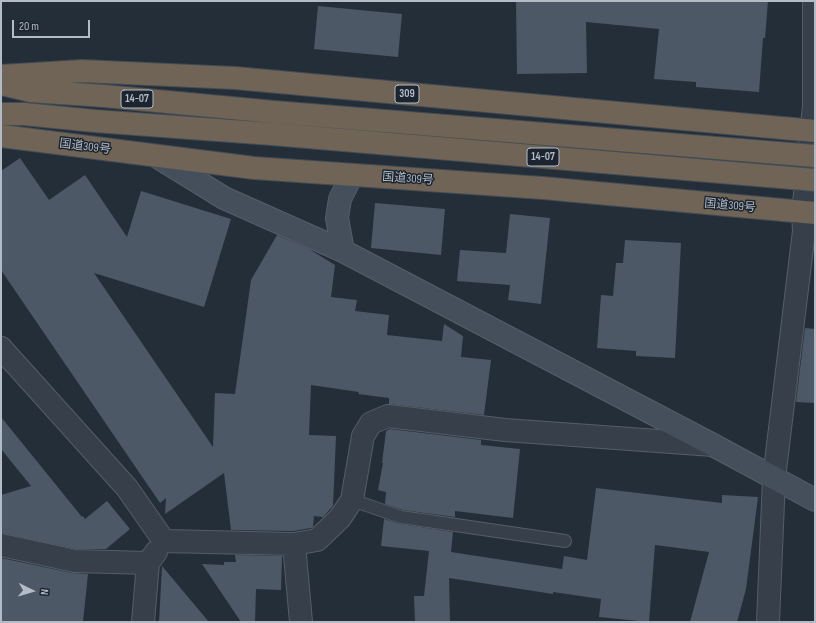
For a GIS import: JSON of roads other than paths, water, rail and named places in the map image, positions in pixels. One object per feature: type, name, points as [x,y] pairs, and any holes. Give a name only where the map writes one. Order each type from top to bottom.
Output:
[{"type":"highway","name":"309","points":[[1,76],[82,71],[235,78],[813,131]]},
{"type":"highway","name":"14-07","points":[[1,84],[31,91],[815,156]]},
{"type":"highway","name":"14-07","points":[[1,114],[24,114],[95,121],[272,134],[815,180]]},
{"type":"highway","name":"国道309号","points":[[1,136],[254,168],[543,188],[809,213]]},
{"type":"street","points":[[768,622],[774,478],[804,231],[809,213],[814,106],[814,1]]},
{"type":"street","points":[[156,156],[224,198],[343,251],[815,500]]},
{"type":"street","points":[[343,251],[336,218],[340,199],[352,175]]},
{"type":"street","points":[[1,348],[127,488],[164,541]]},
{"type":"street","points":[[164,541],[294,544],[317,540],[340,518],[352,500],[363,436],[371,423],[388,416],[505,430],[713,445]]},
{"type":"street","points":[[143,622],[148,563],[164,541]]},
{"type":"street","points":[[294,544],[300,622]]},
{"type":"street","points":[[1,545],[75,561],[148,563]]},
{"type":"lane","points":[[352,500],[401,517],[565,541]]}]
